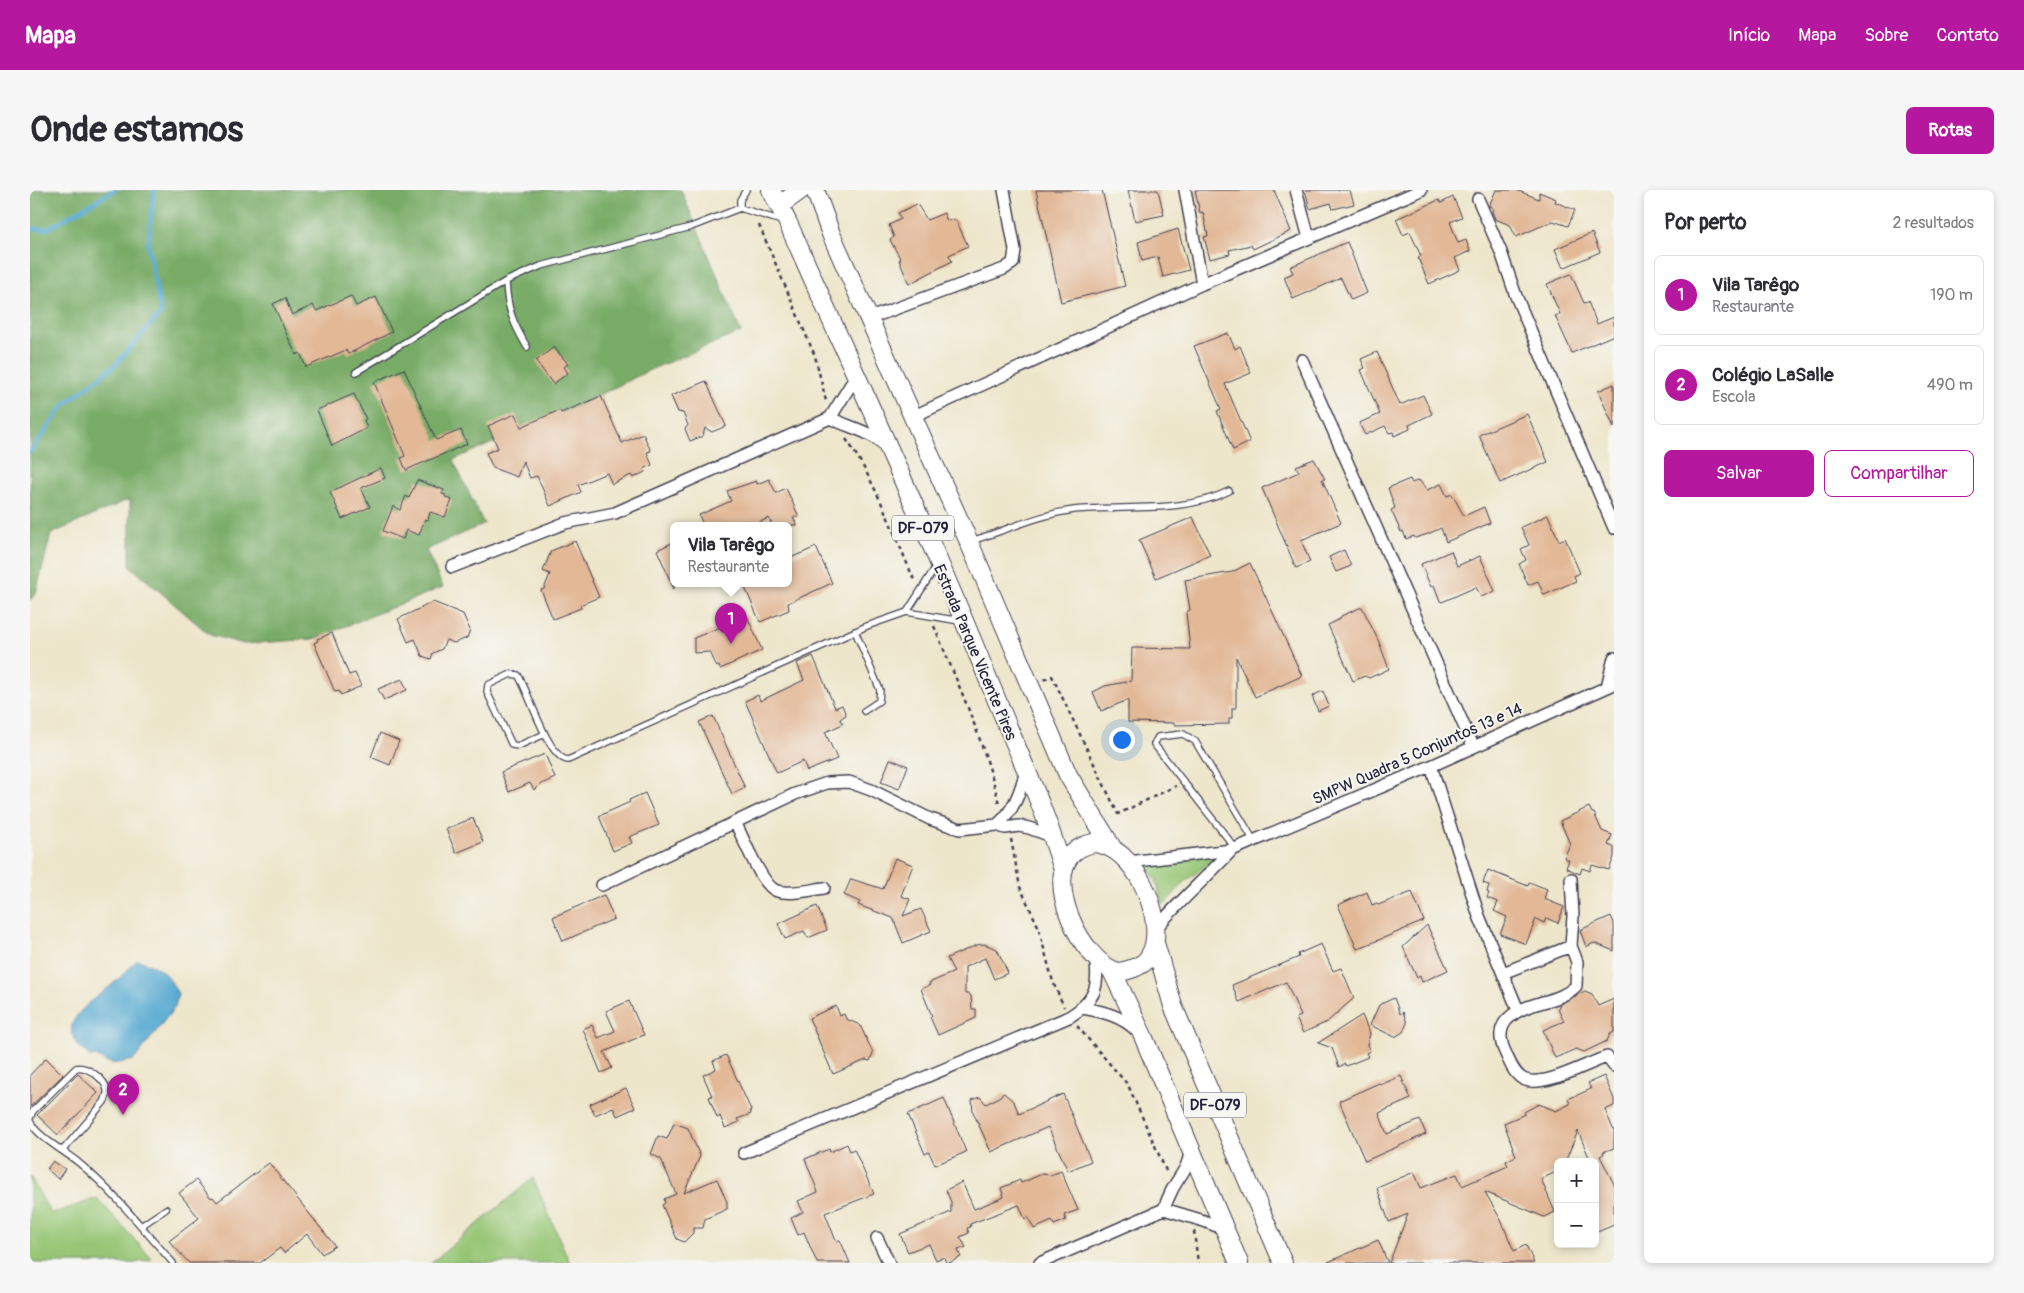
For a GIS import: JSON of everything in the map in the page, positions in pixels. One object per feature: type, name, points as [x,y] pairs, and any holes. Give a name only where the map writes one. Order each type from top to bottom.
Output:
[{"type":"main road","name":"Estrada Parque Vicente Pires","points":[[771,190],[788,223],[965,621],[1054,837],[1063,870]]},
{"type":"main road","points":[[779,206],[811,192]]},
{"type":"main road","name":"DF-079","points":[[811,192],[870,318],[970,542],[1068,775],[1113,849]]},
{"type":"main road","name":"DF-079","points":[[1239,1263],[1190,1151],[1143,1036],[1111,969],[1103,965],[1080,938],[1068,914],[1062,877],[1063,870],[1072,853],[1081,847],[1094,843],[1103,844],[1113,849],[1128,862],[1146,888],[1155,936],[1173,1006],[1283,1263]]},
{"type":"main road","points":[[1111,969],[1118,972],[1142,965],[1149,959],[1155,936]]},
{"type":"street","points":[[870,318],[1004,269],[1013,263],[1015,250],[1004,190]]},
{"type":"street","points":[[1185,190],[1202,284]]},
{"type":"street","points":[[1296,190],[1309,238]]},
{"type":"street","points":[[914,416],[1202,284],[1421,190]]},
{"type":"street","points":[[1478,199],[1501,252],[1516,296],[1614,528]]},
{"type":"street","points":[[1302,360],[1473,746]]},
{"type":"street","points":[[452,567],[565,523],[615,513],[830,418],[853,381],[855,374]]},
{"type":"street","points":[[830,418],[877,438],[888,448]]},
{"type":"street","points":[[1610,685],[1614,658]]},
{"type":"street","name":"SMPW Quadra 5 Conjuntos 13 e 14","points":[[1128,862],[1234,849],[1431,766],[1610,685]]},
{"type":"street","points":[[1431,766],[1479,916],[1518,1010]]},
{"type":"street","points":[[1001,825],[1016,801],[1026,771]]},
{"type":"street","points":[[602,885],[810,788],[836,782],[848,782],[871,790],[930,820],[960,829],[1001,825],[1019,826],[1054,837]]},
{"type":"street","points":[[735,822],[765,880],[772,889],[779,892],[792,892],[824,888]]},
{"type":"street","name":"SMPW Quadra 5 Conjuntos 13 e 14","points":[[1155,936],[1177,904],[1201,884],[1234,849]]},
{"type":"street","points":[[1571,879],[1573,916],[1571,946],[1577,962],[1576,986],[1559,997],[1518,1010],[1506,1021],[1502,1027],[1500,1037],[1503,1049],[1515,1072],[1531,1081],[1540,1081],[1612,1059]]},
{"type":"street","points":[[1503,973],[1571,946]]},
{"type":"street","points":[[744,1153],[1069,1017],[1083,1008],[1090,998],[1098,976],[1094,955]]},
{"type":"street","points":[[1083,1008],[1107,1013],[1127,1021],[1143,1036]]},
{"type":"street","points":[[1164,1209],[1173,1189],[1190,1162],[1190,1151]]},
{"type":"street","points":[[1040,1263],[1164,1209],[1224,1229]]},
{"type":"street","points":[[877,1238],[889,1263]]},
{"type":"lane","points":[[740,208],[740,200],[746,190]]},
{"type":"lane","points":[[356,372],[506,281],[541,266],[691,227],[740,208],[788,223]]},
{"type":"lane","points":[[506,281],[507,303],[513,325],[527,347]]},
{"type":"lane","points":[[970,542],[1051,514],[1074,510],[1157,507],[1197,503],[1230,491]]},
{"type":"lane","points":[[907,612],[939,563]]},
{"type":"lane","points":[[545,734],[518,746],[512,745],[487,692],[488,686],[511,674],[518,675],[545,734],[560,756],[568,760],[854,632],[907,612],[965,621]]},
{"type":"lane","points":[[854,632],[880,690],[879,701],[864,711]]},
{"type":"lane","points":[[1234,849],[1154,744],[1158,737],[1182,734],[1196,741],[1254,841]]},
{"type":"lane","points":[[63,1150],[107,1096],[107,1089],[103,1082],[86,1068],[76,1068],[33,1111],[30,1120],[32,1127],[95,1176],[173,1263]]},
{"type":"lane","points":[[141,1226],[166,1209]]},
{"type":"path","points":[[753,212],[815,356],[830,418]]},
{"type":"path","points":[[845,438],[859,458],[873,484],[919,594]]},
{"type":"path","points":[[930,616],[960,689],[994,784],[1001,825],[1009,833],[1020,887],[1038,926],[1052,982],[1069,1017],[1128,1085],[1173,1189]]},
{"type":"path","points":[[1031,686],[1052,676],[1118,814],[1184,782]]},
{"type":"path","points":[[1186,1216],[1194,1231],[1198,1263]]},
{"type":"green space","points":[[30,190],[681,190],[741,332],[652,369],[565,412],[453,460],[484,524],[426,550],[443,587],[314,639],[244,644],[210,635],[130,566],[130,499],[51,534],[36,593],[30,600]]},
{"type":"green space","points":[[1221,853],[1186,881],[1163,905],[1156,880],[1144,861]]},
{"type":"green space","points":[[30,1176],[51,1214],[97,1198],[152,1259],[135,1263],[30,1263]]},
{"type":"green space","points":[[533,1178],[570,1263],[431,1263]]},
{"type":"water","points":[[137,960],[162,971],[178,994],[175,1007],[134,1060],[110,1063],[97,1056],[91,1057],[74,1040],[72,1026],[74,1020],[84,1008],[115,982]]},
{"type":"building","points":[[1036,190],[1102,190],[1125,286],[1061,302]]},
{"type":"building","points":[[1128,190],[1158,190],[1164,215],[1135,221]]},
{"type":"building","points":[[1195,190],[1274,190],[1291,231],[1253,249],[1251,245],[1229,250],[1230,254],[1210,259],[1204,237],[1208,236],[1203,212],[1200,213]]},
{"type":"building","points":[[1305,190],[1350,190],[1354,204],[1333,209],[1331,203],[1310,209]]},
{"type":"building","points":[[1496,190],[1516,190],[1539,199],[1539,192],[1556,199],[1555,202],[1575,210],[1568,226],[1553,221],[1516,237],[1510,225],[1495,219],[1492,211],[1493,208],[1489,206]]},
{"type":"building","points":[[1453,197],[1462,217],[1450,222],[1458,243],[1466,240],[1470,251],[1455,258],[1460,270],[1429,284],[1418,258],[1421,256],[1410,232],[1403,235],[1396,219],[1439,200],[1441,203]]},
{"type":"building","points":[[917,204],[927,220],[944,213],[947,221],[956,220],[968,246],[949,255],[952,261],[909,284],[899,260],[901,260],[890,240],[894,237],[889,225],[901,219],[898,213]]},
{"type":"building","points":[[1178,229],[1189,270],[1163,277],[1158,257],[1142,261],[1138,242]]},
{"type":"building","points":[[1592,233],[1600,252],[1563,268],[1555,249]]},
{"type":"building","points":[[1347,242],[1367,293],[1351,300],[1341,278],[1293,299],[1284,277],[1293,273],[1290,267]]},
{"type":"building","points":[[1571,274],[1584,303],[1588,302],[1597,324],[1614,317],[1614,335],[1572,353],[1555,316],[1560,314],[1547,284]]},
{"type":"building","points":[[351,296],[356,306],[376,297],[392,332],[348,354],[346,350],[306,367],[300,353],[296,355],[273,304],[285,298],[292,315],[313,305],[316,311]]},
{"type":"building","points":[[1228,333],[1235,349],[1240,346],[1251,373],[1225,384],[1250,442],[1233,450],[1217,411],[1221,409],[1194,346]]},
{"type":"building","points":[[554,347],[568,364],[564,367],[568,373],[553,384],[536,361]]},
{"type":"building","points":[[1377,352],[1400,405],[1423,395],[1432,414],[1409,425],[1410,429],[1394,436],[1393,432],[1389,433],[1385,426],[1365,435],[1359,423],[1380,414],[1361,370],[1365,368],[1361,359]]},
{"type":"building","points":[[404,369],[436,440],[461,430],[467,444],[406,470],[401,458],[405,456],[374,382]]},
{"type":"building","points":[[706,381],[726,426],[712,432],[705,428],[703,436],[690,441],[685,429],[688,425],[683,413],[678,412],[671,396]]},
{"type":"building","points":[[1614,384],[1614,427],[1598,391]]},
{"type":"building","points":[[354,394],[366,419],[364,420],[367,428],[332,446],[317,410]]},
{"type":"building","points":[[601,396],[622,443],[643,434],[651,451],[647,452],[652,465],[644,469],[645,472],[633,478],[631,475],[612,484],[607,473],[578,485],[581,492],[550,506],[537,476],[530,478],[523,461],[517,477],[493,468],[486,453],[498,448],[488,426],[515,414],[521,427],[560,410],[561,413]]},
{"type":"building","points":[[1527,414],[1548,462],[1500,483],[1479,435]]},
{"type":"building","points":[[1314,459],[1325,479],[1322,479],[1341,523],[1301,540],[1310,562],[1296,568],[1262,488],[1299,472],[1296,466]]},
{"type":"building","points":[[381,468],[385,478],[361,488],[370,507],[342,519],[330,492]]},
{"type":"building","points":[[769,479],[776,493],[786,488],[799,517],[793,517],[797,525],[792,525],[792,522],[771,522],[769,518],[760,522],[702,522],[699,515],[731,501],[727,491],[756,481],[757,484]]},
{"type":"building","points":[[1410,479],[1412,483],[1419,480],[1427,490],[1441,484],[1447,496],[1452,494],[1464,516],[1484,507],[1490,523],[1446,542],[1441,528],[1428,534],[1406,539],[1391,510],[1395,508],[1388,488]]},
{"type":"building","points":[[417,480],[444,490],[442,494],[452,500],[445,517],[430,512],[428,520],[425,519],[419,535],[406,530],[403,539],[383,531],[393,506],[400,510],[406,496],[409,498]]},
{"type":"building","points":[[1548,515],[1559,541],[1565,538],[1580,573],[1574,576],[1576,581],[1544,595],[1538,581],[1528,585],[1519,564],[1526,560],[1521,549],[1529,545],[1521,527]]},
{"type":"building","points":[[1193,517],[1210,555],[1156,578],[1139,540]]},
{"type":"building","points":[[575,541],[599,597],[580,605],[581,608],[553,619],[541,590],[544,589],[550,574],[543,571],[551,551]]},
{"type":"building","points":[[670,544],[670,580],[657,550]]},
{"type":"building","points":[[816,547],[832,583],[788,603],[789,610],[760,622],[745,587],[792,587],[792,557]]},
{"type":"building","points":[[1344,550],[1351,566],[1336,572],[1329,557]]},
{"type":"building","points":[[1451,551],[1457,566],[1480,556],[1495,591],[1481,597],[1476,587],[1442,602],[1440,601],[1434,585],[1431,587],[1421,564]]},
{"type":"building","points":[[1250,563],[1302,676],[1255,697],[1236,657],[1236,708],[1232,708],[1232,718],[1229,718],[1229,724],[1174,725],[1174,723],[1128,722],[1128,700],[1101,711],[1093,692],[1105,686],[1131,681],[1132,648],[1190,649],[1186,612],[1190,610],[1185,580],[1232,572]]},
{"type":"building","points":[[433,602],[463,614],[470,630],[467,638],[454,643],[446,640],[442,649],[433,653],[431,659],[422,656],[415,639],[408,642],[398,619]]},
{"type":"building","points":[[1362,607],[1379,642],[1389,669],[1369,678],[1365,676],[1353,681],[1328,625],[1340,619],[1341,616]]},
{"type":"building","points":[[747,616],[762,650],[720,669],[719,666],[717,667],[710,652],[694,653],[694,638]]},
{"type":"building","points":[[332,633],[349,675],[355,673],[361,686],[341,695],[339,691],[335,692],[314,643],[318,641],[317,639]]},
{"type":"building","points":[[813,656],[835,708],[842,705],[846,715],[840,719],[843,724],[825,732],[837,759],[807,771],[803,761],[777,773],[745,701],[758,695],[760,701],[804,680],[797,663]]},
{"type":"building","points":[[402,679],[407,690],[384,700],[378,689]]},
{"type":"building","points":[[1323,691],[1329,706],[1318,711],[1312,696]]},
{"type":"building","points":[[713,716],[745,788],[732,794],[699,722]]},
{"type":"building","points":[[380,733],[399,741],[390,765],[371,757]]},
{"type":"building","points":[[545,754],[555,778],[539,785],[534,790],[530,783],[509,792],[501,772]]},
{"type":"building","points":[[890,759],[908,766],[899,789],[881,782]]},
{"type":"building","points":[[645,793],[659,825],[629,837],[632,843],[613,851],[599,816]]},
{"type":"building","points":[[1589,807],[1592,813],[1594,813],[1602,831],[1612,835],[1608,845],[1614,847],[1614,857],[1609,870],[1592,865],[1590,871],[1582,868],[1580,874],[1566,868],[1569,860],[1564,858],[1570,844],[1560,821]]},
{"type":"building","points":[[473,818],[483,842],[456,853],[446,829]]},
{"type":"building","points":[[895,858],[913,865],[901,896],[910,899],[903,916],[921,909],[931,931],[903,943],[893,918],[858,905],[860,902],[844,895],[851,879],[883,889]]},
{"type":"building","points":[[1488,870],[1528,886],[1529,882],[1547,889],[1544,899],[1564,907],[1558,923],[1546,918],[1544,923],[1536,919],[1526,944],[1500,934],[1507,917],[1494,911],[1498,902],[1487,898],[1489,885],[1483,883]]},
{"type":"building","points":[[1367,892],[1372,905],[1377,903],[1378,905],[1412,892],[1424,921],[1357,949],[1338,905]]},
{"type":"building","points":[[604,895],[614,919],[563,941],[553,917]]},
{"type":"building","points":[[817,906],[827,930],[808,938],[804,931],[785,939],[778,924]]},
{"type":"building","points":[[1611,916],[1614,923],[1614,951],[1594,943],[1586,947],[1580,930]]},
{"type":"building","points":[[1427,925],[1448,970],[1422,982],[1420,976],[1417,978],[1403,947]]},
{"type":"building","points":[[984,944],[997,949],[1008,973],[994,979],[985,958],[965,967],[965,994],[971,996],[972,1009],[976,1009],[976,1018],[938,1035],[921,989],[930,985],[929,983],[954,972],[947,958],[977,945]]},
{"type":"building","points":[[1321,944],[1333,971],[1341,968],[1354,998],[1327,1022],[1303,1033],[1296,1018],[1301,1016],[1286,982],[1239,1002],[1232,985],[1299,957],[1298,954]]},
{"type":"building","points":[[1585,991],[1592,994],[1598,1006],[1614,999],[1614,1032],[1610,1034],[1607,1041],[1584,1052],[1576,1049],[1555,1058],[1543,1030],[1564,1021],[1558,1008],[1560,1004]]},
{"type":"building","points":[[1394,998],[1400,1014],[1403,1012],[1407,1023],[1403,1032],[1395,1037],[1370,1025],[1379,1005]]},
{"type":"building","points":[[629,1001],[644,1035],[604,1052],[612,1068],[601,1073],[583,1029],[592,1025],[598,1038],[615,1031],[606,1011]]},
{"type":"building","points":[[836,1006],[840,1016],[844,1014],[846,1019],[860,1025],[873,1053],[870,1061],[866,1060],[833,1074],[809,1018]]},
{"type":"building","points":[[1362,1015],[1370,1034],[1367,1045],[1370,1051],[1366,1053],[1368,1057],[1339,1067],[1332,1048],[1318,1043]]},
{"type":"building","points":[[726,1055],[751,1110],[751,1114],[737,1119],[739,1122],[725,1128],[720,1116],[717,1118],[709,1097],[712,1096],[703,1075],[716,1069],[713,1061]]},
{"type":"building","points":[[46,1058],[63,1075],[30,1107],[30,1075]]},
{"type":"building","points":[[78,1074],[98,1093],[58,1135],[37,1115]]},
{"type":"building","points":[[1401,1076],[1411,1099],[1379,1113],[1387,1134],[1420,1120],[1426,1134],[1365,1161],[1339,1101],[1379,1083],[1380,1085]]},
{"type":"building","points":[[1604,1076],[1614,1099],[1614,1106],[1605,1110],[1614,1131],[1614,1148],[1603,1152],[1604,1154],[1600,1156],[1614,1184],[1614,1225],[1599,1231],[1599,1158],[1589,1158],[1578,1131],[1567,1158],[1554,1158],[1554,1173],[1541,1179],[1554,1212],[1544,1217],[1485,1192],[1501,1220],[1514,1251],[1526,1245],[1534,1263],[1389,1263],[1408,1214],[1389,1222],[1377,1188],[1414,1172],[1421,1188],[1457,1174],[1462,1186],[1508,1166],[1506,1161],[1516,1156],[1504,1123],[1525,1114],[1524,1112],[1539,1104],[1556,1111],[1570,1104],[1568,1099],[1591,1089],[1588,1083]]},
{"type":"building","points":[[626,1088],[635,1108],[617,1116],[613,1107],[595,1115],[590,1104]]},
{"type":"building","points":[[1004,1093],[1014,1102],[1019,1114],[1063,1094],[1091,1161],[1068,1171],[1048,1127],[991,1152],[973,1112],[972,1100],[980,1097],[986,1104]]},
{"type":"building","points":[[944,1098],[966,1152],[935,1165],[929,1152],[925,1154],[908,1114]]},
{"type":"building","points":[[674,1123],[688,1128],[700,1156],[684,1193],[717,1179],[727,1202],[727,1209],[705,1219],[703,1228],[693,1228],[693,1233],[684,1242],[677,1239],[662,1205],[665,1203],[664,1199],[676,1194],[661,1159],[651,1154],[658,1136],[667,1139]]},
{"type":"building","points":[[847,1144],[850,1151],[854,1149],[874,1194],[825,1213],[836,1241],[840,1240],[850,1263],[817,1263],[804,1232],[798,1235],[791,1218],[803,1212],[798,1201],[818,1192],[805,1159],[829,1149],[830,1152]]},
{"type":"building","points":[[53,1161],[65,1169],[58,1179],[47,1169]]},
{"type":"building","points":[[269,1163],[335,1246],[322,1254],[307,1234],[284,1253],[280,1248],[260,1263],[189,1263],[169,1241],[199,1218],[179,1193],[196,1180],[211,1198],[213,1197],[217,1202]]},
{"type":"building","points":[[1061,1171],[1078,1210],[1064,1215],[1066,1220],[1054,1225],[1052,1221],[1034,1229],[1028,1217],[1025,1219],[1019,1205],[970,1224],[971,1227],[967,1228],[969,1233],[960,1237],[966,1247],[958,1250],[961,1257],[949,1263],[946,1263],[944,1257],[936,1260],[929,1244],[908,1252],[900,1234],[951,1212],[951,1202],[946,1190],[962,1182],[974,1209],[1004,1197],[1001,1188],[1020,1180],[1021,1183],[1042,1174],[1051,1175]]},
{"type":"building","points":[[1378,1240],[1388,1263],[1326,1263]]},
{"type":"waterway","points":[[30,229],[47,229],[115,190]]},
{"type":"waterway","points":[[30,452],[64,405],[114,366],[161,313],[148,245],[154,190]]},
{"type":"place","name":"Vila Tarêgo","points":[[731,644]]},
{"type":"place","name":"Colégio LaSalle","points":[[123,1115]]}]
